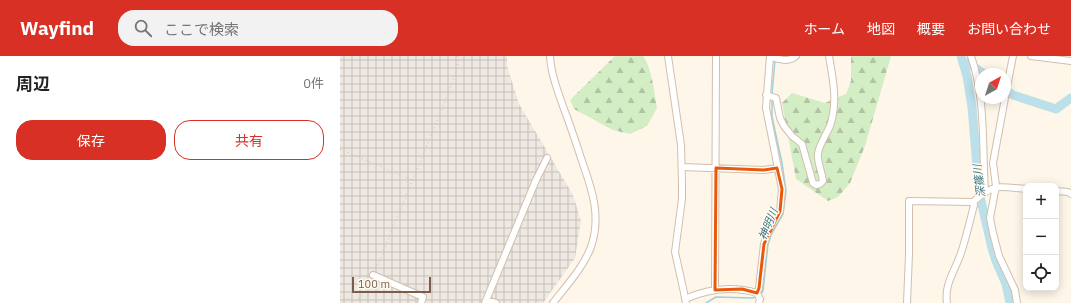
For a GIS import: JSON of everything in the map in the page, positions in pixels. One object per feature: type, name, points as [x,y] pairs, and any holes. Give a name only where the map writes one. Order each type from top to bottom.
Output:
[{"type":"street","points":[[550,56],[552,70],[559,94],[592,187],[596,209],[596,223],[590,249],[579,268],[553,303]]},
{"type":"street","points":[[668,56],[681,145],[682,167],[682,199],[675,252],[686,301],[696,294],[715,290],[742,289],[757,293]]},
{"type":"street","points":[[715,290],[716,56]]},
{"type":"street","points":[[760,301],[757,293],[759,288],[764,244],[780,210],[782,189],[766,108],[769,96],[772,57],[785,60],[793,59],[796,56]]},
{"type":"street","points":[[769,96],[776,98],[780,118],[784,126],[792,136],[802,144],[813,183],[816,185],[820,184],[823,180],[818,152],[830,125],[834,112],[835,100],[829,56]]},
{"type":"street","points":[[971,56],[979,92],[985,191]]},
{"type":"street","points":[[1011,68],[1013,56]]},
{"type":"street","points":[[1031,56],[1071,61]]},
{"type":"street","points":[[1004,104],[993,163],[996,186],[990,218],[999,256],[1015,290],[1018,303]]},
{"type":"street","points":[[496,303],[486,301],[547,158]]},
{"type":"street","points":[[682,167],[764,170],[777,168]]},
{"type":"street","points":[[907,303],[909,201],[973,202],[985,191],[996,186],[1023,189]]},
{"type":"street","points":[[1059,191],[1070,191]]},
{"type":"street","points":[[947,303],[946,296],[948,285],[963,246],[974,205],[973,202]]},
{"type":"street","points":[[373,275],[423,297],[421,303]]},
{"type":"path","points":[[340,296],[355,301],[359,300],[363,296],[373,275],[458,66],[458,56]]},
{"type":"path","points":[[340,149],[412,180]]},
{"type":"highlighted area","points":[[716,168],[764,170],[777,168],[782,189],[780,211],[764,244],[759,288],[757,293],[742,289],[715,290]]},
{"type":"shaded area","points":[[340,56],[507,56],[507,66],[519,104],[573,195],[581,221],[575,258],[543,303],[340,303]]},
{"type":"green space","points":[[615,56],[643,56],[646,60],[654,88],[657,108],[647,126],[630,134],[613,130],[574,109],[570,100]]},
{"type":"green space","points":[[851,56],[891,56],[865,146],[850,183],[838,197],[828,201],[796,179],[782,103],[792,93],[825,103],[846,94],[851,81]]},
{"type":"waterway","name":"深篠川","points":[[961,56],[967,76],[972,107],[979,192],[992,248],[1006,284],[1010,303]]},
{"type":"waterway","name":"神明川","points":[[772,94],[775,60]]},
{"type":"waterway","points":[[968,63],[975,68]]},
{"type":"waterway","points":[[1011,94],[1056,109],[1071,98]]},
{"type":"waterway","name":"神明川","points":[[760,295],[763,291],[768,244],[772,233],[783,214],[786,191],[782,163],[772,117],[772,98]]},
{"type":"waterway","name":"神明川","points":[[706,303],[716,297],[756,297]]}]
